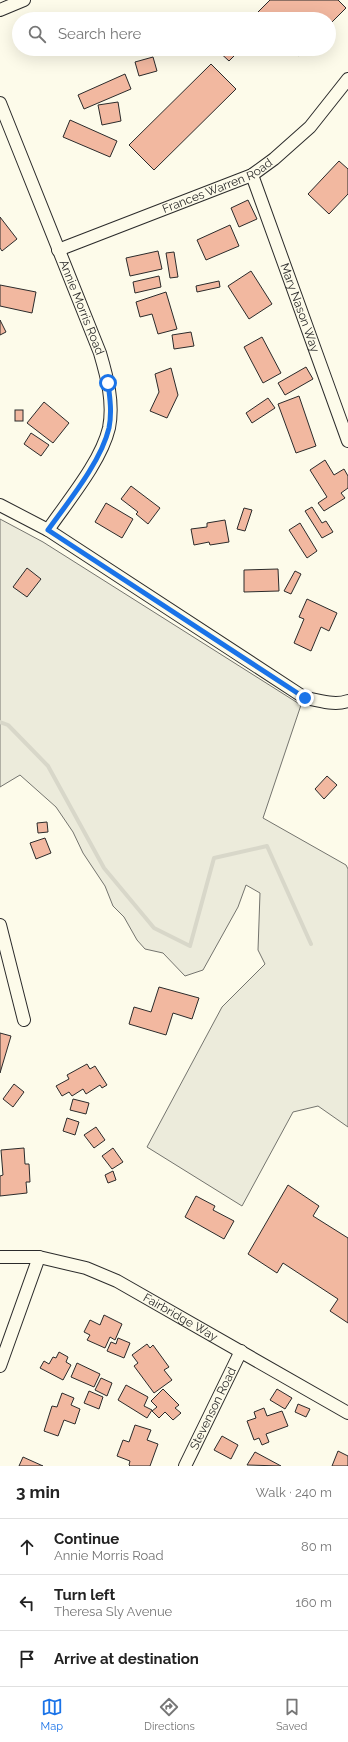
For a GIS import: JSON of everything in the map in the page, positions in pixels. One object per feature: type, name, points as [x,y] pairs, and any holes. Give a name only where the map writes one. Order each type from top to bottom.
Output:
[{"type":"street","points":[[0,10],[24,0]]},
{"type":"street","name":"Frances Warren Road","points":[[58,250],[252,175],[274,159],[310,127],[348,79]]},
{"type":"street","name":"Annie Morris Road","points":[[0,103],[100,353],[108,383],[110,417],[106,437],[92,466],[48,530]]},
{"type":"street","name":"Mary Nason Way","points":[[252,175],[348,441]]},
{"type":"street","points":[[0,505],[48,530],[305,698],[327,702],[343,703],[348,701]]},
{"type":"street","points":[[0,925],[24,1020]]},
{"type":"street","name":"Fairbridge Way","points":[[0,1257],[39,1257],[86,1268],[117,1281],[348,1413]]},
{"type":"street","points":[[0,1366],[39,1257]]},
{"type":"street","name":"Stevenson Road","points":[[185,1466],[241,1351]]},
{"type":"shaded area","points":[[0,519],[43,542],[301,705],[263,818],[346,865],[348,869],[348,1127],[318,1106],[293,1112],[242,1206],[147,1147],[222,1007],[265,964],[258,950],[260,893],[246,885],[238,907],[203,970],[185,976],[163,953],[145,949],[137,940],[124,917],[113,906],[105,886],[83,853],[73,832],[56,807],[20,775],[0,787]]},
{"type":"building","points":[[270,0],[338,0],[346,8],[336,18],[336,12],[258,12]]},
{"type":"building","points":[[224,56],[234,56],[229,61]]},
{"type":"building","points":[[153,57],[157,71],[139,76],[135,62]]},
{"type":"building","points":[[211,64],[236,89],[154,170],[129,145]]},
{"type":"building","points":[[125,74],[131,89],[84,109],[78,95]]},
{"type":"building","points":[[118,102],[121,121],[102,125],[98,105]]},
{"type":"building","points":[[70,120],[117,141],[110,157],[63,137]]},
{"type":"building","points":[[339,161],[348,169],[348,194],[329,214],[308,194]]},
{"type":"building","points":[[248,200],[257,219],[239,227],[231,208]]},
{"type":"building","points":[[0,217],[17,239],[2,251],[0,248]]},
{"type":"building","points":[[230,225],[239,246],[206,260],[197,240]]},
{"type":"building","points":[[158,251],[162,269],[130,276],[126,258]]},
{"type":"building","points":[[174,252],[178,277],[170,278],[166,253]]},
{"type":"building","points":[[251,271],[272,304],[249,319],[228,286]]},
{"type":"building","points":[[159,276],[161,287],[135,293],[133,282]]},
{"type":"building","points":[[219,281],[220,287],[197,292],[196,286]]},
{"type":"building","points":[[0,285],[36,292],[32,313],[0,306]]},
{"type":"building","points":[[166,292],[177,329],[158,334],[152,314],[140,317],[136,302]]},
{"type":"building","points":[[0,320],[6,332],[0,335]]},
{"type":"building","points":[[191,332],[194,346],[174,349],[172,335]]},
{"type":"building","points":[[262,337],[281,373],[263,383],[244,347]]},
{"type":"building","points":[[306,367],[313,379],[285,395],[278,383]]},
{"type":"building","points":[[171,368],[178,395],[167,418],[150,411],[159,392],[155,374]]},
{"type":"building","points":[[299,396],[316,446],[296,453],[278,404]]},
{"type":"building","points":[[268,398],[275,408],[252,423],[246,413]]},
{"type":"building","points":[[44,402],[69,423],[53,443],[27,423]]},
{"type":"building","points":[[15,410],[23,410],[23,421],[15,421]]},
{"type":"building","points":[[31,433],[49,445],[41,456],[24,444]]},
{"type":"building","points":[[325,460],[334,475],[344,469],[348,476],[348,488],[341,493],[345,498],[324,511],[318,503],[327,497],[310,470]]},
{"type":"building","points":[[131,486],[160,508],[148,524],[136,514],[138,512],[121,499]]},
{"type":"building","points":[[106,503],[133,519],[122,538],[95,522]]},
{"type":"building","points":[[312,507],[322,523],[326,521],[333,532],[322,538],[305,511]]},
{"type":"building","points":[[244,508],[252,510],[245,531],[237,529]]},
{"type":"building","points":[[225,520],[229,542],[210,545],[209,542],[194,545],[191,529],[207,527],[207,523]]},
{"type":"building","points":[[300,523],[317,551],[307,558],[289,530]]},
{"type":"building","points":[[27,568],[41,579],[27,597],[13,587]]},
{"type":"building","points":[[278,569],[279,591],[244,592],[244,570]]},
{"type":"building","points":[[295,571],[301,574],[291,594],[284,591]]},
{"type":"building","points":[[307,599],[337,613],[329,631],[321,627],[311,651],[294,643],[304,619],[299,617]]},
{"type":"building","points":[[327,776],[337,785],[324,799],[315,789]]},
{"type":"building","points":[[47,822],[48,832],[38,833],[37,823]]},
{"type":"building","points":[[45,838],[51,853],[36,859],[30,843]]},
{"type":"building","points":[[159,987],[199,998],[192,1019],[173,1013],[166,1035],[129,1024],[134,1007],[151,1012]]},
{"type":"building","points":[[0,1033],[11,1036],[0,1073]]},
{"type":"building","points":[[87,1064],[90,1069],[95,1066],[107,1085],[102,1088],[100,1085],[86,1094],[83,1089],[72,1096],[69,1092],[62,1096],[56,1086],[69,1079],[67,1075]]},
{"type":"building","points":[[14,1084],[24,1092],[13,1107],[3,1099]]},
{"type":"building","points":[[73,1099],[89,1103],[86,1114],[70,1110]]},
{"type":"building","points":[[67,1118],[79,1122],[75,1135],[63,1131]]},
{"type":"building","points":[[96,1127],[105,1140],[94,1148],[84,1135]]},
{"type":"building","points":[[24,1148],[25,1164],[29,1164],[30,1182],[26,1182],[27,1193],[0,1196],[0,1176],[3,1175],[1,1150]]},
{"type":"building","points":[[113,1148],[123,1162],[112,1169],[102,1156]]},
{"type":"building","points":[[113,1171],[116,1180],[108,1183],[105,1175]]},
{"type":"building","points":[[288,1185],[319,1206],[313,1216],[348,1238],[348,1323],[330,1311],[338,1299],[283,1263],[277,1273],[248,1254]]},
{"type":"building","points":[[196,1196],[215,1206],[213,1210],[234,1221],[224,1239],[185,1217]]},
{"type":"building","points":[[104,1315],[122,1324],[115,1340],[110,1337],[105,1348],[87,1340],[90,1335],[84,1332],[90,1320],[100,1325]]},
{"type":"building","points":[[118,1338],[130,1343],[124,1358],[107,1351],[111,1342],[116,1344]]},
{"type":"building","points":[[147,1344],[150,1348],[153,1345],[169,1367],[164,1370],[172,1380],[154,1393],[134,1366],[138,1363],[132,1355]]},
{"type":"building","points":[[59,1352],[68,1357],[66,1362],[71,1365],[63,1380],[40,1368],[44,1361],[49,1364],[53,1357],[56,1358]]},
{"type":"building","points":[[77,1363],[100,1374],[94,1387],[71,1377]]},
{"type":"building","points":[[101,1378],[112,1383],[107,1396],[95,1390]]},
{"type":"building","points":[[126,1385],[148,1397],[144,1406],[152,1410],[147,1418],[118,1400]]},
{"type":"building","points":[[163,1389],[179,1405],[175,1408],[181,1413],[173,1420],[165,1412],[159,1418],[152,1411],[157,1407],[151,1401]]},
{"type":"building","points":[[277,1389],[292,1398],[285,1409],[270,1400]]},
{"type":"building","points":[[89,1391],[103,1397],[99,1409],[84,1403]]},
{"type":"building","points":[[62,1393],[74,1398],[71,1405],[80,1409],[75,1424],[64,1420],[58,1436],[44,1431],[52,1406],[57,1407]]},
{"type":"building","points":[[298,1404],[310,1409],[306,1417],[295,1412]]},
{"type":"building","points":[[264,1408],[267,1416],[282,1411],[288,1426],[266,1434],[269,1442],[262,1445],[259,1438],[254,1440],[247,1421],[256,1418],[254,1412]]},
{"type":"building","points":[[135,1425],[151,1430],[147,1440],[158,1444],[150,1466],[130,1466],[130,1461],[117,1456],[123,1440],[129,1442]]},
{"type":"building","points":[[222,1436],[238,1445],[231,1459],[214,1450]]},
{"type":"building","points":[[338,1451],[348,1456],[348,1466],[332,1466]]},
{"type":"building","points":[[255,1452],[281,1466],[247,1465]]},
{"type":"building","points":[[23,1457],[43,1466],[19,1466]]},
{"type":"waterway","points":[[0,722],[8,725],[48,766],[104,868],[154,928],[190,946],[214,858],[267,846],[311,944]]},
{"type":"route","points":[[108,383],[110,417],[106,437],[92,466],[48,530],[305,698]]}]
